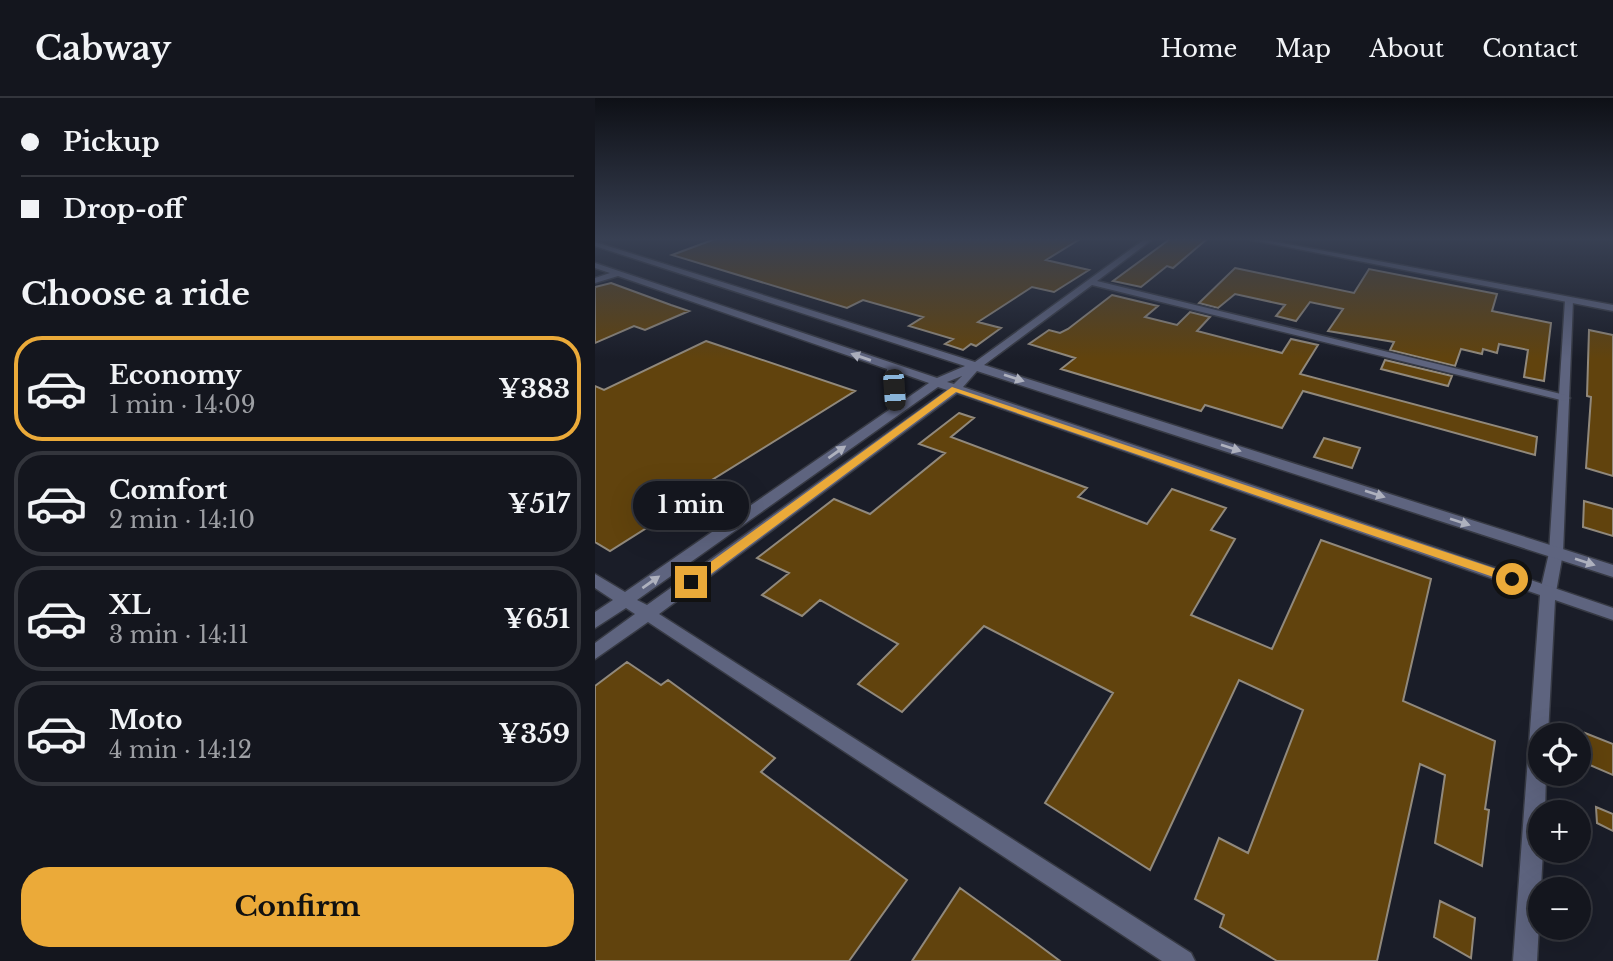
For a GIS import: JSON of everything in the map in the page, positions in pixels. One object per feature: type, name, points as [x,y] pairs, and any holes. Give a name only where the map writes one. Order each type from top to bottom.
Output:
[{"type":"street","points":[[636,279],[1613,614]]},
{"type":"street","points":[[703,279],[1613,571]]},
{"type":"street","points":[[595,652],[955,389],[976,366],[1093,279]]},
{"type":"street","points":[[1461,279],[1613,308]]},
{"type":"street","points":[[1089,282],[1565,398]]},
{"type":"street","points":[[1525,961],[1548,592],[1556,553],[1569,300]]},
{"type":"street","points":[[595,621],[936,383],[976,366]]},
{"type":"street","points":[[893,368],[895,411]]},
{"type":"street","points":[[595,580],[1184,961]]},
{"type":"building","points":[[752,279],[1074,279],[1054,292],[1032,287],[978,322],[1001,328],[976,346],[971,344],[963,350],[945,344],[953,339],[909,326],[923,317],[863,300],[847,308]]},
{"type":"building","points":[[1115,279],[1151,279],[1141,287],[1113,281]]},
{"type":"building","points":[[1223,279],[1289,279],[1354,293],[1363,279],[1422,279],[1497,294],[1492,311],[1551,323],[1544,381],[1524,377],[1528,350],[1499,344],[1497,353],[1483,349],[1482,354],[1461,349],[1455,366],[1390,350],[1394,342],[1328,331],[1343,309],[1310,302],[1296,321],[1276,316],[1285,305],[1235,294],[1218,308],[1199,303]]},
{"type":"building","points":[[611,283],[689,311],[645,330],[634,326],[595,343],[595,287]]},
{"type":"building","points":[[1112,295],[1158,306],[1145,317],[1177,325],[1190,312],[1210,317],[1197,331],[1282,353],[1291,339],[1318,345],[1300,374],[1537,437],[1535,455],[1303,391],[1282,428],[1205,405],[1201,411],[1061,369],[1075,358],[1029,344],[1049,330],[1060,333],[1068,329]]},
{"type":"building","points":[[1589,330],[1613,335],[1613,476],[1586,468],[1591,397],[1587,396]]},
{"type":"building","points":[[706,341],[855,391],[712,480],[718,483],[610,551],[595,542],[595,386],[604,390]]},
{"type":"building","points":[[1385,360],[1452,376],[1448,386],[1381,369]]},
{"type":"building","points":[[959,413],[974,418],[951,437],[1087,488],[1078,497],[1147,524],[1172,489],[1226,508],[1211,530],[1235,539],[1191,615],[1272,649],[1321,540],[1431,579],[1403,701],[1495,741],[1485,809],[1489,810],[1482,866],[1435,843],[1445,775],[1420,764],[1377,961],[1277,961],[1220,927],[1224,915],[1195,899],[1219,838],[1248,853],[1303,710],[1239,680],[1150,870],[1045,803],[1113,693],[984,626],[902,712],[858,684],[898,644],[820,600],[802,616],[762,595],[789,573],[757,558],[834,499],[870,514],[945,453],[919,444]]},
{"type":"building","points":[[1324,438],[1360,448],[1352,468],[1314,457]]},
{"type":"building","points":[[1584,501],[1613,509],[1613,536],[1583,527]]},
{"type":"building","points":[[627,662],[661,685],[668,680],[775,758],[761,772],[907,880],[849,961],[595,961],[595,686]]},
{"type":"building","points":[[1591,735],[1613,744],[1613,775],[1591,765]]},
{"type":"building","points":[[1596,807],[1613,814],[1613,831],[1597,823]]},
{"type":"building","points":[[960,888],[1032,940],[1060,961],[912,961]]},
{"type":"building","points":[[1440,901],[1475,918],[1471,958],[1434,937]]},
{"type":"route","points":[[691,582],[955,389],[1512,579]]}]
